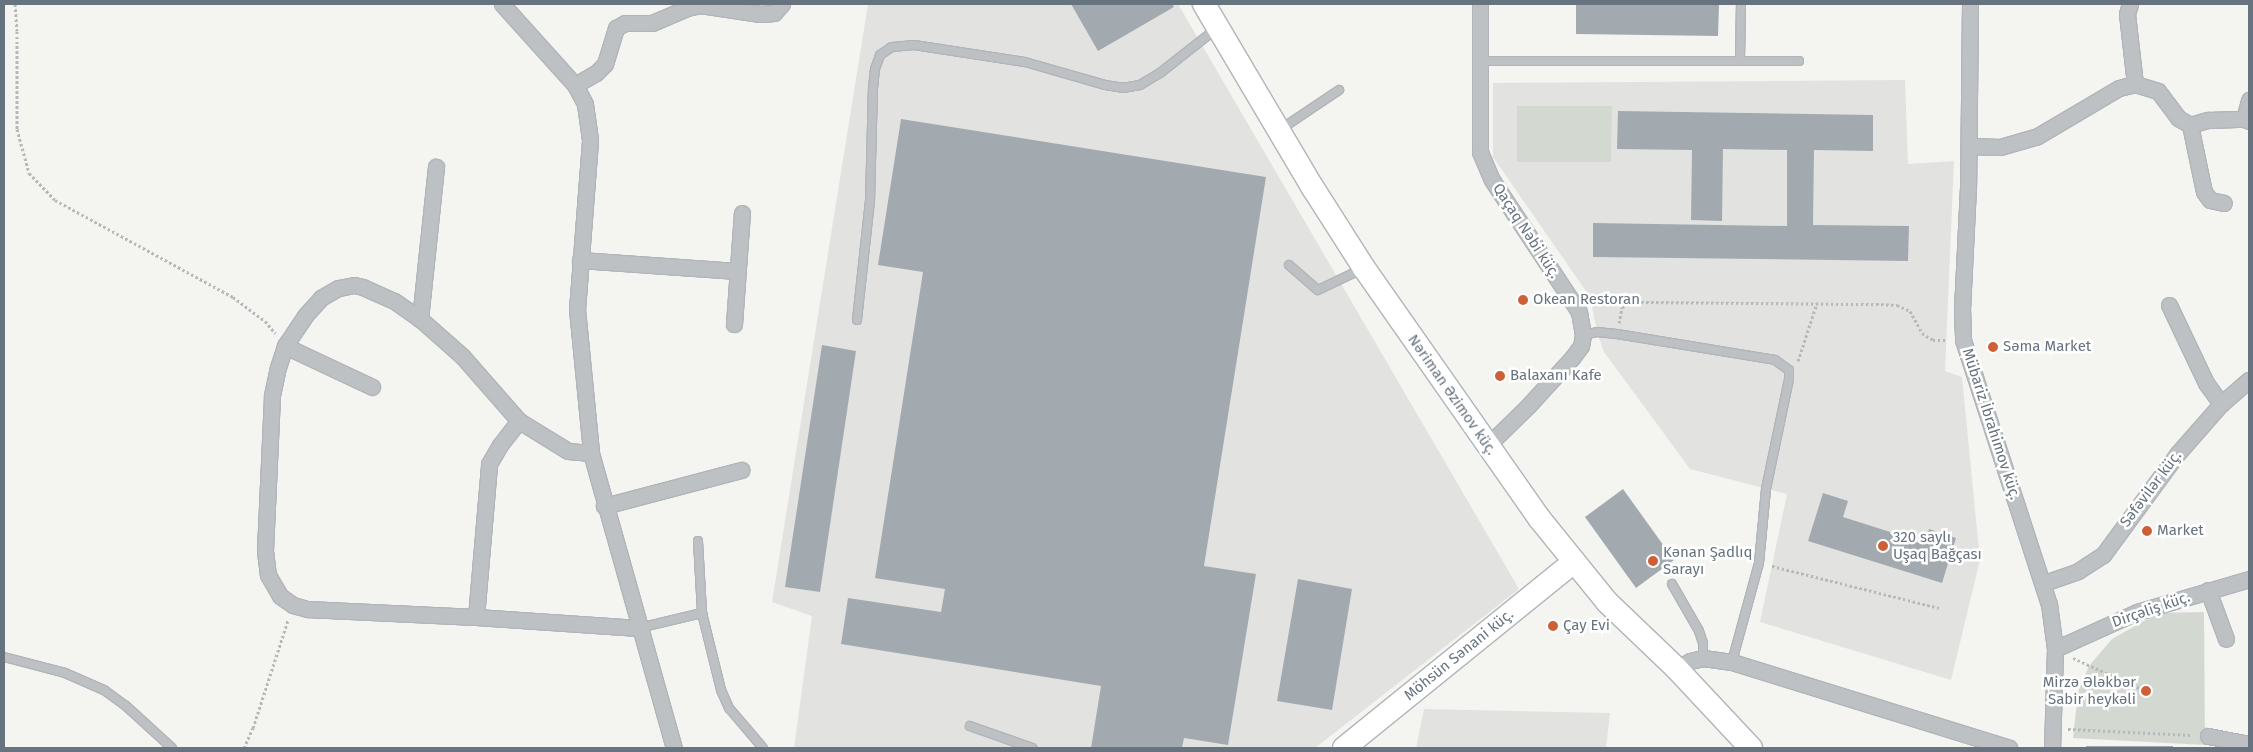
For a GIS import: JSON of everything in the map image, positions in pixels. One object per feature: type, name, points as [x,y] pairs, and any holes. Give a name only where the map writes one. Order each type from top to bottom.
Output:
[{"type":"main road","name":"Nəriman Əzimov küç.","points":[[1204,4],[1279,131],[1364,268],[1487,446],[1574,562],[1607,602],[1677,669],[1751,748]]},
{"type":"main road","name":"Möhsün Sənani küç.","points":[[1344,748],[1574,562]]},
{"type":"street","points":[[502,4],[575,85],[585,104],[590,125],[580,260],[578,325],[590,452],[674,748]]},
{"type":"street","points":[[575,85],[596,74],[605,64],[616,28],[625,23],[652,23],[687,8],[700,5],[760,14],[774,13],[782,4]]},
{"type":"street","name":"Qaçaq Nəbi küç.","points":[[1480,4],[1480,152],[1486,168],[1579,312],[1584,335]]},
{"type":"street","name":"Mübariz İbrahimov küç.","points":[[1970,4],[1969,146],[1962,308],[1963,340],[2044,583],[2055,649],[2052,748]]},
{"type":"street","points":[[2130,4],[2127,14],[2135,84]]},
{"type":"street","points":[[1969,146],[2000,147],[2036,137],[2119,88],[2135,84],[2158,91],[2178,118],[2190,125],[2208,120],[2247,120],[2249,100]]},
{"type":"street","points":[[2190,125],[2204,192],[2210,200],[2224,203]]},
{"type":"street","points":[[420,319],[436,167]]},
{"type":"street","points":[[734,324],[742,213]]},
{"type":"street","points":[[580,260],[737,271]]},
{"type":"street","points":[[590,452],[568,451],[519,421],[462,356],[420,319],[394,301],[354,285],[338,288],[321,298],[305,316],[285,346],[278,367],[272,396],[265,551],[268,575],[280,596],[292,605],[307,609],[476,617],[640,628]]},
{"type":"street","points":[[2169,305],[2206,382],[2220,404]]},
{"type":"street","points":[[1487,446],[1528,406],[1572,358],[1581,346],[1584,335]]},
{"type":"street","points":[[285,346],[372,387]]},
{"type":"street","name":"Səfəvilər küç.","points":[[2044,583],[2078,571],[2103,555],[2178,452],[2220,404],[2249,380]]},
{"type":"street","points":[[476,617],[489,464],[500,445],[519,421]]},
{"type":"street","points":[[604,506],[742,470]]},
{"type":"street","name":"Dirçəliş küç.","points":[[2055,649],[2137,612],[2249,579]]},
{"type":"street","points":[[2208,590],[2226,639]]},
{"type":"street","points":[[1677,669],[1690,661],[1703,658],[1732,662],[2009,748]]},
{"type":"street","points":[[2208,736],[2249,744]]},
{"type":"lane","points":[[1740,59],[1741,4]]},
{"type":"lane","points":[[857,320],[870,201],[873,88],[875,69],[880,56],[892,47],[914,45],[1025,62],[1105,85],[1123,88],[1140,85],[1160,73],[1217,28]]},
{"type":"lane","points":[[1480,61],[1740,59],[1799,61]]},
{"type":"lane","points":[[1279,131],[1339,90]]},
{"type":"lane","points":[[1289,265],[1318,290],[1364,268]]},
{"type":"lane","points":[[1584,335],[1597,332],[1616,334],[1775,360],[1788,370],[1789,379],[1766,489],[1759,563],[1732,662]]},
{"type":"lane","points":[[698,542],[702,613],[721,690],[729,708],[763,748]]},
{"type":"lane","points":[[1672,584],[1699,631],[1703,643],[1703,658]]},
{"type":"lane","points":[[640,628],[702,613]]},
{"type":"lane","points":[[4,657],[65,672],[104,690],[126,706],[172,748]]},
{"type":"lane","points":[[970,726],[1032,748]]},
{"type":"path","points":[[14,4],[17,31],[17,128],[29,173],[55,200],[233,297],[265,321],[285,346]]},
{"type":"path","points":[[1616,334],[1622,308],[1631,302],[1816,303],[1897,305],[1910,312],[1922,333],[1932,340],[1963,340]]},
{"type":"path","points":[[1788,370],[1799,361],[1816,303]]},
{"type":"path","points":[[1759,563],[1939,608]]},
{"type":"path","points":[[244,748],[253,728],[292,605]]},
{"type":"path","points":[[2055,649],[2146,692]]},
{"type":"path","points":[[2052,728],[2208,736]]},
{"type":"shaded area","points":[[868,4],[1178,4],[1519,589],[1315,748],[794,748],[812,616],[772,602]]},
{"type":"shaded area","points":[[1905,80],[1908,164],[1954,161],[1945,371],[1962,377],[1980,560],[1951,680],[1760,622],[1787,494],[1690,469],[1604,352],[1597,332],[1590,297],[1493,157],[1493,83]]},
{"type":"shaded area","points":[[1517,106],[1612,106],[1611,162],[1517,162]]},
{"type":"shaded area","points":[[2204,612],[2205,745],[2073,738],[2078,692],[2089,666],[2112,639],[2158,613]]},
{"type":"shaded area","points":[[1424,709],[1610,713],[1606,748],[1416,748]]},
{"type":"building","points":[[1071,4],[1172,4],[1174,7],[1098,51]]},
{"type":"building","points":[[1576,4],[1719,4],[1718,36],[1576,34]]},
{"type":"building","points":[[1618,111],[1873,115],[1873,151],[1814,150],[1813,225],[1909,226],[1908,261],[1593,257],[1593,223],[1787,226],[1787,150],[1723,149],[1722,221],[1691,220],[1692,150],[1617,149]]},
{"type":"building","points":[[901,119],[1266,177],[1204,566],[1256,574],[1228,745],[1184,738],[1182,748],[1091,748],[1101,686],[841,644],[848,598],[941,612],[945,589],[875,578],[923,272],[878,265]]},
{"type":"building","points":[[822,345],[856,351],[820,592],[785,587]]},
{"type":"building","points":[[1623,489],[1674,560],[1636,588],[1585,517]]},
{"type":"building","points":[[1823,493],[1848,501],[1843,517],[1925,543],[1929,529],[1956,538],[1942,583],[1808,541]]},
{"type":"building","points":[[1298,579],[1352,589],[1332,710],[1277,701]]},
{"type":"building","points":[[2086,746],[2173,746],[2173,748],[2086,748]]},
{"type":"place","name":"Okean Restoran","points":[[1523,300]]},
{"type":"place","name":"Səma Market","points":[[1993,347]]},
{"type":"place","name":"Balaxanı Kafe","points":[[1500,376]]},
{"type":"place","name":"Market","points":[[2147,531]]},
{"type":"place","name":"320 saylı Uşaq Bağçası","points":[[1883,546]]},
{"type":"place","name":"Kənan Şadlıq Sarayı","points":[[1653,561]]},
{"type":"place","name":"Çay Evi","points":[[1553,626]]},
{"type":"place","name":"Mirzə Ələkbər Sabir heykəli","points":[[2146,691]]}]
